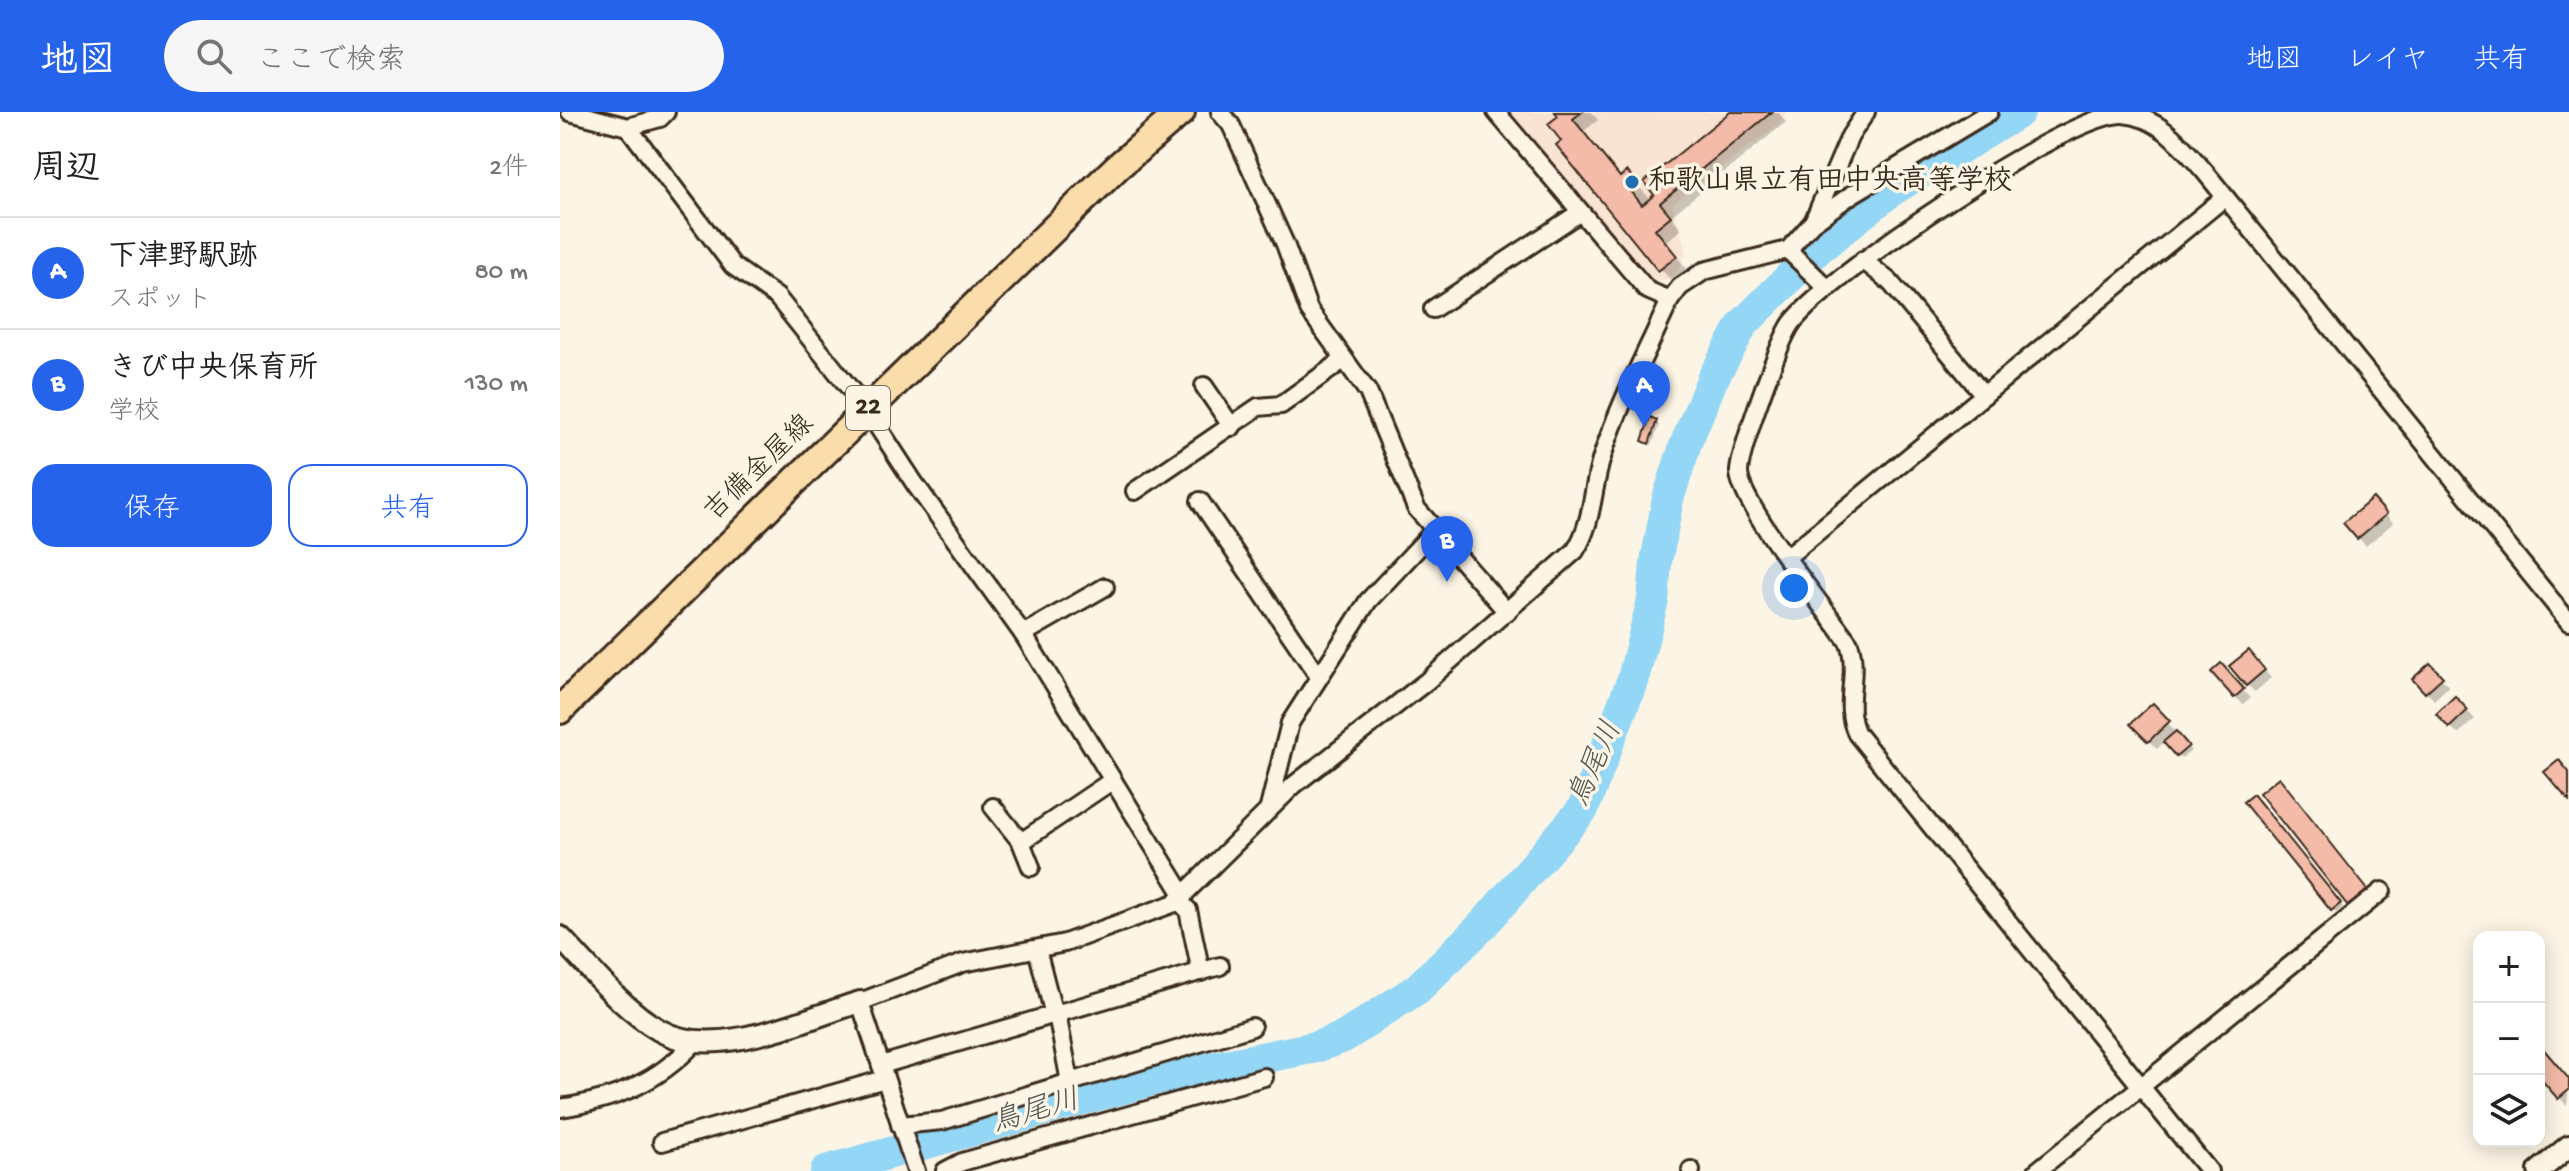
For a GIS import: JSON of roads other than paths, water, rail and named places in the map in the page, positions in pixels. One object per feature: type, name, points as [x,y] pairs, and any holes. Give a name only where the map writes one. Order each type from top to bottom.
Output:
[{"type":"main road","name":"吉備金屋線","points":[[560,710],[1116,168],[1181,112]]},
{"type":"street","points":[[568,116],[628,127],[660,118],[666,112]]},
{"type":"street","points":[[1220,112],[1237,138],[1309,310],[1378,413],[1406,490],[1435,530],[1507,612]]},
{"type":"street","points":[[1496,112],[1647,290],[1670,300]]},
{"type":"street","points":[[560,937],[645,1021],[669,1035],[694,1043],[732,1040],[860,1002],[963,963],[1037,949],[1156,912],[1181,898],[1294,785],[1427,681],[1507,612],[1582,541],[1612,427],[1670,300],[1680,287],[1704,271],[1790,253],[1812,223],[1850,136],[1866,112]]},
{"type":"street","points":[[1812,223],[1891,168],[1989,112]]},
{"type":"street","points":[[2209,1171],[1857,734],[1848,709],[1854,679],[1854,657],[1849,643],[1750,506],[1739,471],[1766,381],[1792,323],[1824,285],[1955,197],[2062,135],[2100,118],[2118,114],[2143,119],[2164,129],[2225,197],[2569,622]]},
{"type":"street","points":[[628,127],[733,266],[777,297],[867,410],[915,484],[1023,634],[1188,910],[1201,972]]},
{"type":"street","points":[[1788,556],[2225,197]]},
{"type":"street","points":[[1433,309],[1579,213]]},
{"type":"street","points":[[1790,253],[1824,285]]},
{"type":"street","points":[[1863,260],[1890,282],[1984,395]]},
{"type":"street","points":[[1135,491],[1154,475],[1232,427],[1258,407],[1281,405],[1343,360]]},
{"type":"street","points":[[1204,386],[1232,427]]},
{"type":"street","points":[[1200,501],[1319,677]]},
{"type":"street","points":[[1269,811],[1290,723],[1387,577],[1435,530]]},
{"type":"street","points":[[1023,634],[1105,587]]},
{"type":"street","points":[[1021,842],[1113,780]]},
{"type":"street","points":[[993,807],[1021,842],[1031,867]]},
{"type":"street","points":[[2037,1171],[2382,891]]},
{"type":"street","points":[[1037,949],[1070,1082]]},
{"type":"street","points":[[662,1142],[1055,1014],[1220,966]]},
{"type":"street","points":[[860,1002],[915,1170]]},
{"type":"street","points":[[902,1130],[942,1121],[1252,1027]]},
{"type":"street","points":[[560,1108],[602,1100],[646,1083],[663,1073],[694,1043]]},
{"type":"street","points":[[945,1171],[962,1162],[1264,1077]]},
{"type":"street","points":[[2539,1171],[2569,1146]]},
{"type":"waterway","name":"鳥尾川","points":[[826,1171],[1155,1079],[1316,1047],[1344,1037],[1417,989],[1483,925],[1583,809],[1633,679],[1653,600],[1656,562],[1668,499],[1686,443],[1712,380],[1743,324],[1818,249],[1892,190],[2019,112]]},
{"type":"place","name":"和歌山県立有田中央高等学校","points":[[1632,182]]},
{"type":"place","name":"下津野駅跡","points":[[1644,427]]},
{"type":"place","name":"きび中央保育所","points":[[1447,582]]}]
